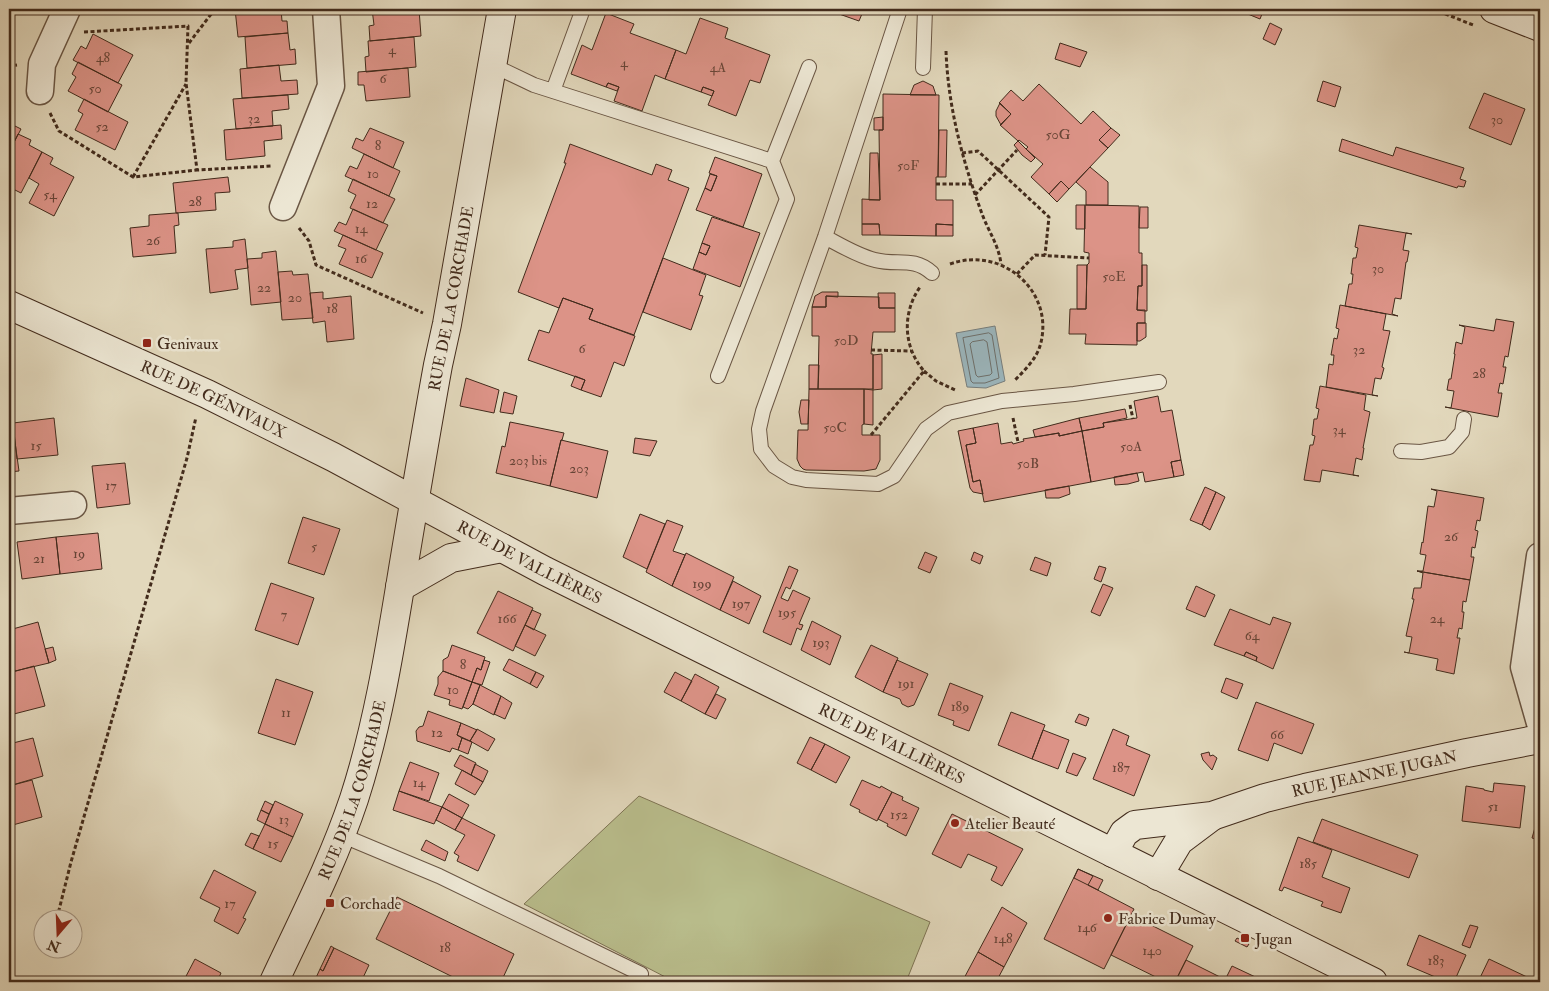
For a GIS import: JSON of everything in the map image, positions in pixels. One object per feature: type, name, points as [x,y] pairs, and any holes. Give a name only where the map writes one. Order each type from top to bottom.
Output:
[{"type":"main road","name":"RUE DE LA CORCHADE","points":[[274,982],[341,835],[371,740],[381,697],[502,9]]},
{"type":"main road","points":[[1494,9],[1540,27]]},
{"type":"main road","name":"RUE DE GÉNIVAUX","points":[[9,305],[207,394],[333,457],[415,501]]},
{"type":"main road","name":"RUE DE VALLIÈRES","points":[[415,501],[502,548],[1373,982]]},
{"type":"main road","points":[[400,588],[450,558],[502,548]]},
{"type":"main road","name":"RUE JEANNE JUGAN","points":[[1113,853],[1124,833],[1135,825],[1212,816],[1265,798],[1305,788],[1467,752],[1540,739]]},
{"type":"main road","name":"RUE JEANNE JUGAN","points":[[1158,876],[1179,841],[1212,816]]},
{"type":"street","points":[[40,91],[42,64],[67,9]]},
{"type":"street","points":[[283,207],[331,86],[326,9]]},
{"type":"street","points":[[9,512],[73,505]]},
{"type":"street","points":[[1539,572],[1524,667],[1540,723]]},
{"type":"lane","points":[[553,91],[584,9]]},
{"type":"lane","points":[[900,9],[825,236],[767,402],[759,429],[761,449],[774,466],[792,477],[806,480],[878,484],[894,476],[926,429],[948,413],[1002,401],[1074,394],[1159,382]]},
{"type":"lane","points":[[923,68],[924,9]]},
{"type":"lane","points":[[492,65],[534,85],[772,161]]},
{"type":"lane","points":[[718,376],[787,199],[772,161],[809,67]]},
{"type":"lane","points":[[825,236],[844,247],[876,260],[915,262],[932,272]]},
{"type":"lane","points":[[1401,451],[1421,452],[1449,447],[1462,432],[1464,419]]},
{"type":"lane","points":[[341,835],[439,876],[641,974],[637,982]]},
{"type":"path","points":[[188,43],[216,9]]},
{"type":"path","points":[[56,34],[188,26],[186,83],[197,170]]},
{"type":"path","points":[[946,46],[949,91],[954,124],[975,194],[1000,254],[1002,264]]},
{"type":"path","points":[[133,177],[186,83]]},
{"type":"path","points":[[40,91],[59,131],[133,177],[197,170],[300,164]]},
{"type":"path","points":[[975,194],[1017,150]]},
{"type":"path","points":[[962,153],[978,151],[1049,217],[1045,255]]},
{"type":"path","points":[[936,184],[972,184]]},
{"type":"path","points":[[283,207],[308,241],[316,265],[447,324]]},
{"type":"path","points":[[1016,274],[1036,255],[1089,258]]},
{"type":"path","points":[[961,392],[936,381],[916,363],[907,338],[910,308],[916,294],[932,272],[954,262],[969,260],[1002,264],[1016,274],[1032,291],[1039,306],[1042,320],[1040,347],[1030,364],[1013,382]]},
{"type":"path","points":[[871,350],[911,352]]},
{"type":"path","points":[[871,436],[924,371]]},
{"type":"path","points":[[60,908],[187,458],[195,419],[207,394]]},
{"type":"green space","points":[[639,796],[930,922],[906,982],[675,982],[524,904]]},
{"type":"water","points":[[995,326],[1005,381],[986,388],[967,387],[956,333]]},
{"type":"building","points":[[235,9],[281,9],[282,21],[287,21],[288,33],[238,37]]},
{"type":"building","points":[[372,9],[419,9],[421,36],[370,41],[369,26],[374,25]]},
{"type":"building","points":[[825,9],[864,9],[859,21]]},
{"type":"building","points":[[1244,9],[1264,9],[1260,19],[1243,12]]},
{"type":"building","points":[[606,13],[634,24],[630,33],[676,50],[665,79],[655,75],[642,111],[614,101],[619,87],[608,83],[606,87],[571,74],[582,45],[592,50]]},
{"type":"building","points":[[700,18],[728,28],[725,38],[770,55],[760,83],[750,80],[736,116],[708,105],[714,91],[703,87],[701,92],[665,79],[676,50],[686,54]]},
{"type":"building","points":[[1270,23],[1282,29],[1275,45],[1263,39]]},
{"type":"building","points":[[288,33],[290,50],[295,49],[296,64],[247,68],[245,37]]},
{"type":"building","points":[[93,34],[133,55],[118,83],[73,60],[81,46],[86,49]]},
{"type":"building","points":[[414,37],[416,67],[366,72],[365,57],[369,56],[368,41]]},
{"type":"building","points":[[1060,43],[1087,52],[1080,67],[1055,59]]},
{"type":"building","points":[[78,62],[122,85],[108,112],[68,91],[76,77],[72,74]]},
{"type":"building","points":[[279,65],[281,81],[297,80],[298,94],[242,98],[240,69]]},
{"type":"building","points":[[408,68],[410,97],[366,101],[364,85],[358,85],[358,72]]},
{"type":"building","points":[[923,81],[933,86],[936,95],[910,95],[914,85]]},
{"type":"building","points":[[1323,81],[1341,87],[1335,107],[1317,101]]},
{"type":"building","points":[[608,83],[619,87],[617,91],[606,87]]},
{"type":"building","points":[[1039,84],[1081,124],[1093,111],[1111,128],[1099,140],[1108,148],[1069,189],[1061,181],[1049,194],[1031,177],[1043,164],[1026,149],[1028,147],[1000,125],[1011,114],[999,103],[1011,90],[1023,101]]},
{"type":"building","points":[[703,87],[714,91],[712,96],[701,92]]},
{"type":"building","points":[[1484,93],[1525,109],[1511,145],[1469,128]]},
{"type":"building","points":[[883,94],[939,95],[936,200],[953,200],[953,225],[936,224],[936,236],[880,235],[879,224],[862,224],[862,199],[880,200],[879,130],[883,130]]},
{"type":"building","points":[[288,95],[289,109],[272,111],[273,126],[236,129],[233,99]]},
{"type":"building","points":[[84,99],[128,122],[115,150],[75,130],[83,114],[78,111]]},
{"type":"building","points":[[1000,103],[1011,114],[1001,125],[996,116]]},
{"type":"building","points":[[883,117],[883,130],[874,130],[874,118]]},
{"type":"building","points":[[9,123],[21,129],[9,152]]},
{"type":"building","points":[[281,125],[282,139],[264,141],[265,156],[226,160],[224,130]]},
{"type":"building","points":[[370,128],[404,142],[393,168],[352,148],[356,138],[363,141]]},
{"type":"building","points":[[1111,128],[1120,135],[1108,148],[1099,140]]},
{"type":"building","points":[[939,130],[947,130],[946,177],[938,177]]},
{"type":"building","points":[[18,134],[31,140],[29,145],[42,152],[21,193],[9,187],[9,152]]},
{"type":"building","points":[[1342,139],[1393,156],[1396,147],[1464,168],[1460,179],[1466,181],[1464,187],[1458,186],[1457,188],[1339,151]]},
{"type":"building","points":[[1018,141],[1035,158],[1031,162],[1014,145]]},
{"type":"building","points":[[570,144],[652,175],[656,164],[672,170],[668,180],[689,188],[634,335],[589,319],[593,309],[563,298],[559,308],[518,292],[566,163],[564,163]]},
{"type":"building","points":[[42,152],[53,158],[50,164],[74,177],[54,216],[29,203],[39,184],[29,178]]},
{"type":"building","points":[[870,153],[878,153],[880,200],[869,200]]},
{"type":"building","points":[[364,154],[400,171],[389,196],[345,176],[350,166],[357,169]]},
{"type":"building","points":[[715,157],[762,174],[743,227],[696,210],[705,188],[711,191],[717,176],[709,173]]},
{"type":"building","points":[[1090,167],[1108,182],[1108,205],[1086,205],[1086,191],[1076,182]]},
{"type":"building","points":[[710,174],[717,176],[711,191],[705,188]]},
{"type":"building","points":[[228,177],[230,192],[215,193],[216,210],[176,213],[173,183]]},
{"type":"building","points":[[353,179],[395,199],[383,223],[350,208],[356,195],[348,191]]},
{"type":"building","points":[[1061,181],[1069,189],[1057,202],[1049,194]]},
{"type":"building","points":[[1076,205],[1085,205],[1085,229],[1076,229]]},
{"type":"building","points":[[1085,205],[1139,206],[1139,253],[1142,253],[1142,286],[1138,286],[1137,310],[1145,310],[1145,323],[1137,323],[1137,345],[1085,344],[1086,334],[1069,334],[1070,309],[1086,309],[1089,253],[1084,252]]},
{"type":"building","points":[[1140,207],[1148,207],[1148,228],[1139,228]]},
{"type":"building","points":[[353,209],[388,225],[376,250],[334,231],[339,222],[346,225]]},
{"type":"building","points":[[178,213],[179,225],[174,226],[176,253],[133,257],[130,228],[149,226],[149,215]]},
{"type":"building","points":[[712,217],[760,233],[740,287],[693,269],[699,252],[706,255],[710,246],[702,243]]},
{"type":"building","points":[[862,224],[879,224],[880,235],[862,235]]},
{"type":"building","points":[[936,224],[953,225],[953,236],[936,236]]},
{"type":"building","points":[[1359,225],[1412,234],[1406,233],[1403,250],[1409,251],[1401,299],[1395,298],[1392,314],[1398,316],[1345,306],[1349,284],[1352,284],[1353,274],[1351,274],[1353,258],[1356,258],[1358,248],[1355,247]]},
{"type":"building","points":[[343,235],[383,253],[372,278],[339,264],[346,249],[338,246]]},
{"type":"building","points":[[245,239],[248,268],[235,270],[238,289],[210,293],[206,249],[233,247],[233,241]]},
{"type":"building","points":[[702,243],[710,246],[706,255],[699,252]]},
{"type":"building","points":[[276,251],[281,302],[251,305],[247,259],[262,258],[262,253]]},
{"type":"building","points":[[663,258],[706,275],[699,295],[703,296],[691,330],[643,312]]},
{"type":"building","points":[[1077,265],[1087,265],[1086,309],[1077,309]]},
{"type":"building","points":[[1142,265],[1147,265],[1147,311],[1137,310],[1138,286],[1142,286]]},
{"type":"building","points":[[292,271],[293,275],[308,274],[313,318],[282,320],[278,272]]},
{"type":"building","points":[[323,292],[323,299],[351,296],[354,339],[327,342],[325,321],[313,323],[310,293]]},
{"type":"building","points":[[822,292],[838,292],[838,297],[826,296],[826,307],[812,307],[815,296]]},
{"type":"building","points":[[878,293],[895,293],[895,308],[879,308]]},
{"type":"building","points":[[826,296],[879,297],[879,308],[895,308],[895,332],[873,332],[871,354],[873,354],[873,389],[818,389],[819,336],[812,336],[812,307],[826,307]]},
{"type":"building","points":[[563,298],[593,309],[589,319],[635,336],[624,366],[614,362],[601,397],[581,390],[585,380],[528,360],[539,330],[549,333]]},
{"type":"building","points":[[1340,305],[1386,314],[1383,330],[1390,331],[1382,367],[1384,368],[1381,379],[1375,378],[1372,395],[1326,387],[1329,364],[1333,365],[1334,355],[1331,355],[1334,338],[1337,339],[1339,329],[1336,328]]},
{"type":"building","points":[[1496,319],[1514,322],[1508,357],[1505,356],[1503,367],[1506,367],[1503,384],[1500,383],[1498,393],[1502,393],[1498,417],[1445,407],[1451,408],[1454,391],[1447,390],[1449,379],[1451,379],[1456,342],[1462,344],[1465,327],[1459,325],[1494,331]]},
{"type":"building","points":[[1137,323],[1146,323],[1146,337],[1140,341],[1137,341]]},
{"type":"building","points":[[882,354],[882,389],[873,390],[873,355]]},
{"type":"building","points":[[809,365],[819,365],[818,389],[809,389]]},
{"type":"building","points":[[575,376],[585,380],[581,390],[571,386]]},
{"type":"building","points":[[466,378],[499,390],[494,413],[460,406]]},
{"type":"building","points":[[1320,386],[1366,395],[1364,410],[1370,412],[1362,460],[1356,458],[1353,475],[1359,476],[1322,470],[1320,482],[1304,480],[1310,445],[1313,445],[1315,436],[1312,435],[1314,419],[1317,419],[1319,409],[1316,408]]},
{"type":"building","points":[[809,389],[864,389],[864,424],[862,425],[862,435],[880,435],[880,460],[876,469],[864,471],[806,470],[800,466],[797,459],[798,430],[808,430]]},
{"type":"building","points":[[864,389],[873,390],[873,425],[864,424]]},
{"type":"building","points":[[504,392],[517,396],[513,414],[500,412]]},
{"type":"building","points":[[1158,396],[1161,412],[1172,410],[1181,460],[1171,462],[1174,477],[1145,482],[1143,472],[1091,482],[1082,431],[1104,427],[1103,423],[1137,418],[1134,401]]},
{"type":"building","points":[[801,400],[809,400],[808,424],[801,424],[799,412]]},
{"type":"building","points":[[1125,409],[1127,418],[1103,423],[1104,427],[1082,431],[1079,418]]},
{"type":"building","points":[[54,418],[58,455],[17,459],[13,423]]},
{"type":"building","points":[[1079,418],[1082,431],[1059,436],[1059,433],[1035,437],[1033,430]]},
{"type":"building","points":[[510,422],[564,433],[550,486],[496,473],[502,446],[505,447]]},
{"type":"building","points":[[998,423],[1001,444],[1012,442],[1013,444],[1024,441],[1023,439],[1059,433],[1059,436],[1082,431],[1091,482],[984,502],[980,480],[973,482],[966,445],[976,443],[973,428]]},
{"type":"building","points":[[973,428],[976,443],[966,445],[973,482],[980,480],[983,494],[973,492],[970,488],[958,431]]},
{"type":"building","points":[[9,435],[14,435],[19,471],[9,472]]},
{"type":"building","points":[[635,438],[657,441],[650,456],[633,453]]},
{"type":"building","points":[[561,440],[608,451],[597,498],[550,486]]},
{"type":"building","points":[[1181,460],[1184,475],[1174,477],[1171,462]]},
{"type":"building","points":[[125,463],[130,504],[97,508],[92,466]]},
{"type":"building","points":[[1137,473],[1139,481],[1115,485],[1114,477]]},
{"type":"building","points":[[1069,486],[1070,494],[1059,498],[1046,498],[1045,490]]},
{"type":"building","points":[[1205,487],[1216,492],[1202,525],[1190,520]]},
{"type":"building","points":[[1431,489],[1484,498],[1480,521],[1477,520],[1475,530],[1478,531],[1475,548],[1472,547],[1471,557],[1474,557],[1470,580],[1417,571],[1423,571],[1426,555],[1420,554],[1428,506],[1434,507],[1437,491]]},
{"type":"building","points":[[1216,492],[1225,497],[1210,530],[1202,525]]},
{"type":"building","points":[[640,514],[665,524],[647,569],[623,557]]},
{"type":"building","points":[[303,517],[340,529],[324,575],[288,563]]},
{"type":"building","points":[[667,520],[683,526],[673,551],[685,555],[672,586],[646,572]]},
{"type":"building","points":[[98,533],[102,569],[60,574],[56,537]]},
{"type":"building","points":[[56,537],[60,574],[22,579],[17,542]]},
{"type":"building","points":[[925,552],[937,557],[930,573],[918,568]]},
{"type":"building","points":[[974,552],[983,556],[980,564],[971,560]]},
{"type":"building","points":[[686,553],[734,577],[720,610],[672,586]]},
{"type":"building","points":[[1035,557],[1051,563],[1047,576],[1030,570]]},
{"type":"building","points":[[789,566],[798,570],[790,589],[786,587],[781,598],[788,601],[793,590],[810,598],[799,624],[803,625],[801,630],[797,628],[791,645],[763,632]]},
{"type":"building","points":[[1099,566],[1106,568],[1101,582],[1094,579]]},
{"type":"building","points":[[1417,571],[1470,580],[1466,602],[1463,601],[1462,629],[1459,628],[1457,638],[1460,638],[1454,674],[1436,670],[1438,659],[1404,652],[1409,653],[1412,637],[1406,636],[1414,599],[1412,599],[1414,588],[1421,588],[1423,573]]},
{"type":"building","points":[[733,581],[761,596],[749,624],[720,610]]},
{"type":"building","points":[[271,583],[314,598],[298,645],[255,630]]},
{"type":"building","points":[[1103,584],[1113,588],[1100,616],[1091,612]]},
{"type":"building","points":[[1196,586],[1215,595],[1205,617],[1186,609]]},
{"type":"building","points":[[498,591],[533,608],[513,651],[477,633]]},
{"type":"building","points":[[1230,609],[1270,625],[1273,617],[1291,623],[1273,669],[1256,661],[1257,657],[1246,652],[1244,656],[1214,645]]},
{"type":"building","points":[[532,610],[541,614],[534,630],[525,625]]},
{"type":"building","points":[[812,621],[841,636],[830,665],[801,650]]},
{"type":"building","points":[[38,622],[49,663],[15,671],[9,649],[9,630]]},
{"type":"building","points":[[525,625],[546,635],[535,656],[515,646]]},
{"type":"building","points":[[452,645],[485,657],[481,670],[477,668],[472,682],[443,671],[443,660],[448,657]]},
{"type":"building","points":[[871,645],[898,658],[883,692],[855,677]]},
{"type":"building","points":[[53,647],[56,660],[49,663],[45,649]]},
{"type":"building","points":[[1246,652],[1257,657],[1256,661],[1244,656]]},
{"type":"building","points":[[509,659],[536,672],[530,684],[503,670]]},
{"type":"building","points":[[484,660],[490,662],[482,685],[472,682],[477,668],[481,670]]},
{"type":"building","points":[[897,660],[928,674],[914,705],[908,707],[902,704],[900,699],[883,692]]},
{"type":"building","points":[[34,666],[45,706],[10,715],[9,673]]},
{"type":"building","points":[[443,671],[472,682],[462,709],[449,705],[450,700],[434,695],[438,684],[438,677]]},
{"type":"building","points":[[536,672],[544,676],[537,688],[530,684]]},
{"type":"building","points":[[675,672],[692,681],[681,701],[664,692]]},
{"type":"building","points":[[695,674],[719,687],[705,714],[681,701]]},
{"type":"building","points":[[1226,678],[1243,684],[1237,699],[1221,692]]},
{"type":"building","points":[[276,679],[313,692],[295,745],[258,733]]},
{"type":"building","points":[[472,682],[480,685],[473,704],[468,709],[463,707]]},
{"type":"building","points":[[950,683],[983,696],[969,731],[953,725],[954,721],[938,715]]},
{"type":"building","points":[[480,685],[501,696],[494,715],[473,704]]},
{"type":"building","points":[[716,694],[726,699],[716,719],[705,714]]},
{"type":"building","points":[[501,696],[512,703],[505,719],[494,714]]},
{"type":"building","points":[[1256,702],[1314,724],[1302,754],[1274,743],[1268,761],[1238,750]]},
{"type":"building","points":[[428,711],[461,723],[457,735],[462,738],[458,750],[452,748],[450,752],[417,741],[416,731],[419,727],[423,726]]},
{"type":"building","points":[[1011,712],[1045,725],[1032,759],[998,745]]},
{"type":"building","points":[[1079,714],[1089,718],[1086,726],[1075,722]]},
{"type":"building","points":[[461,723],[477,730],[470,741],[457,735]]},
{"type":"building","points":[[477,729],[495,739],[488,751],[470,741]]},
{"type":"building","points":[[1113,729],[1129,736],[1126,745],[1150,755],[1134,796],[1093,779]]},
{"type":"building","points":[[1043,730],[1069,740],[1058,769],[1032,759]]},
{"type":"building","points":[[810,737],[825,744],[811,770],[797,763]]},
{"type":"building","points":[[33,738],[43,776],[9,786],[9,744]]},
{"type":"building","points":[[462,738],[472,742],[468,754],[458,750]]},
{"type":"building","points":[[825,744],[850,757],[836,783],[811,770]]},
{"type":"building","points":[[1209,752],[1210,756],[1213,755],[1217,758],[1212,770],[1203,760],[1201,754]]},
{"type":"building","points":[[1073,753],[1086,758],[1077,776],[1066,772]]},
{"type":"building","points":[[460,755],[476,763],[471,775],[454,766]]},
{"type":"building","points":[[410,762],[439,773],[429,801],[399,791]]},
{"type":"building","points":[[475,764],[488,771],[483,782],[471,775]]},
{"type":"building","points":[[462,770],[483,782],[475,795],[455,784]]},
{"type":"building","points":[[32,780],[42,817],[9,826],[9,786]]},
{"type":"building","points":[[862,780],[892,792],[877,821],[850,805]]},
{"type":"building","points":[[1494,783],[1525,786],[1520,828],[1462,821],[1466,786],[1493,792]]},
{"type":"building","points":[[399,791],[442,807],[434,824],[393,810]]},
{"type":"building","points":[[892,792],[903,797],[902,800],[919,808],[906,836],[878,819]]},
{"type":"building","points":[[449,794],[469,805],[462,818],[442,807]]},
{"type":"building","points":[[265,801],[273,805],[269,814],[261,810]]},
{"type":"building","points":[[275,801],[303,814],[293,837],[265,824]]},
{"type":"building","points":[[442,807],[462,818],[455,830],[436,820]]},
{"type":"building","points":[[261,810],[269,814],[265,824],[257,820]]},
{"type":"building","points":[[1540,810],[1540,840],[1532,838]]},
{"type":"building","points":[[952,814],[1023,849],[1002,886],[991,880],[997,867],[968,854],[961,868],[932,854]]},
{"type":"building","points":[[462,818],[495,835],[478,871],[457,861],[459,856],[454,853],[465,835],[455,830]]},
{"type":"building","points":[[1322,819],[1418,855],[1409,878],[1313,842]]},
{"type":"building","points":[[265,824],[293,837],[281,862],[253,849]]},
{"type":"building","points":[[251,833],[259,836],[253,849],[245,845]]},
{"type":"building","points":[[1298,837],[1332,850],[1322,877],[1350,888],[1341,913],[1321,906],[1323,902],[1284,887],[1282,891],[1279,890]]},
{"type":"building","points":[[426,840],[448,852],[445,861],[421,850]]},
{"type":"building","points":[[1078,869],[1093,876],[1088,885],[1134,909],[1104,969],[1044,939]]},
{"type":"building","points":[[1078,869],[1103,880],[1098,890],[1074,878]]},
{"type":"building","points":[[214,870],[256,892],[243,918],[246,919],[238,934],[214,921],[220,908],[200,898]]},
{"type":"building","points":[[397,897],[514,954],[501,982],[463,982],[376,939]]},
{"type":"building","points":[[1002,907],[1027,923],[1004,967],[978,952]]},
{"type":"building","points":[[1131,915],[1193,946],[1175,982],[1166,982],[1111,955]]},
{"type":"building","points":[[1470,925],[1478,927],[1470,948],[1462,945]]},
{"type":"building","points":[[1419,935],[1466,955],[1454,982],[1447,982],[1407,965]]},
{"type":"building","points":[[1237,938],[1249,944],[1247,947],[1235,941]]},
{"type":"building","points":[[331,946],[334,948],[323,971],[320,969]]},
{"type":"building","points":[[334,948],[369,965],[361,982],[314,982],[320,969],[323,971]]},
{"type":"building","points":[[978,952],[1004,967],[996,982],[962,982]]},
{"type":"building","points":[[195,959],[221,973],[217,982],[183,982]]},
{"type":"building","points":[[1489,959],[1527,977],[1525,982],[1478,982]]},
{"type":"building","points":[[1186,960],[1226,980],[1224,982],[1175,982]]},
{"type":"building","points":[[1232,966],[1266,982],[1224,982]]},
{"type":"place","name":"Genivaux","points":[[147,343]]},
{"type":"place","name":"Atelier Beauté","points":[[955,823]]},
{"type":"place","name":"Corchade","points":[[330,903]]},
{"type":"place","name":"Fabrice Dumay","points":[[1108,918]]},
{"type":"place","name":"Jugan","points":[[1245,938]]}]
